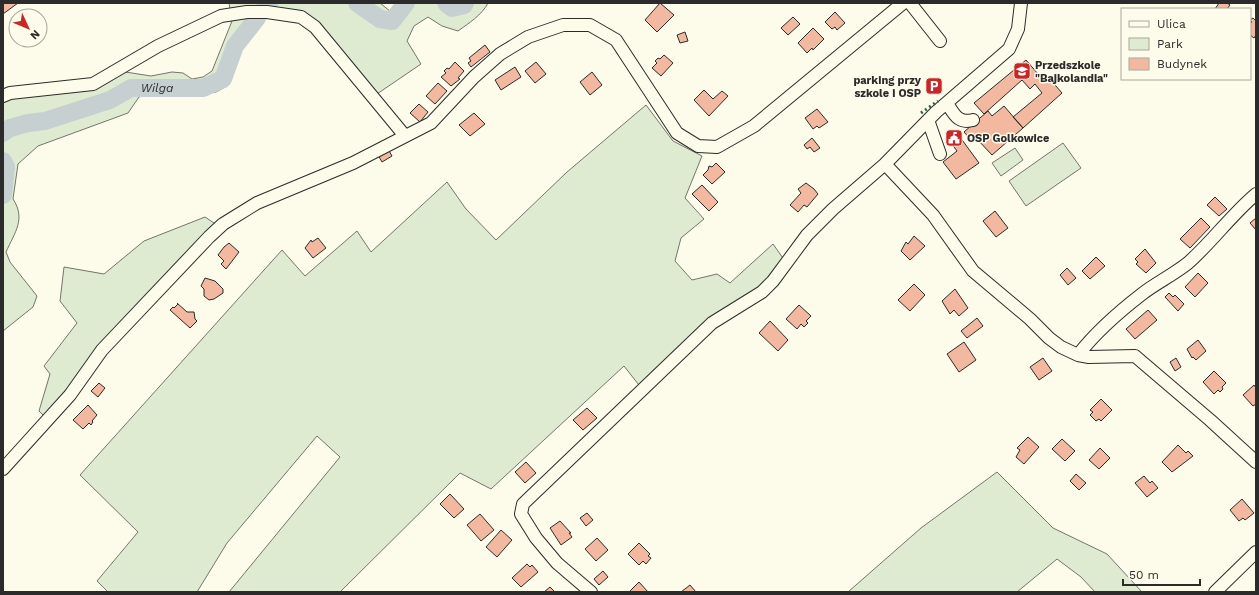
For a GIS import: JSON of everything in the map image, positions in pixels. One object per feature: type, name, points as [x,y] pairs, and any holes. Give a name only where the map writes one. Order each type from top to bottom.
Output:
[{"type":"street","points":[[3,469],[70,395],[102,350],[223,224],[257,203],[353,163],[431,123],[474,77],[500,54],[528,37],[563,25],[590,25],[616,40],[677,133],[698,146],[717,147],[754,126],[903,3]]},
{"type":"street","points":[[910,3],[940,41]]},
{"type":"street","points":[[591,592],[557,563],[536,538],[521,514],[523,504],[712,323],[762,292],[773,281],[807,235],[833,209],[885,164],[928,120],[1009,49],[1018,29],[1021,3]]},
{"type":"street","points":[[3,96],[10,93],[93,84],[158,46],[221,16],[247,12],[261,13],[301,17],[315,26],[405,136]]},
{"type":"street","points":[[947,103],[960,120],[966,122],[973,120]]},
{"type":"street","points":[[928,120],[940,154]]},
{"type":"street","points":[[885,164],[933,215],[974,272],[1049,338],[1061,347],[1078,355],[1089,357],[1135,356],[1210,420],[1256,462]]},
{"type":"street","points":[[1078,355],[1118,314],[1143,293],[1178,271],[1202,250],[1240,208],[1256,194]]},
{"type":"street","points":[[1215,592],[1256,552]]},
{"type":"green space","points":[[229,3],[380,3],[391,12],[401,3],[488,3],[479,15],[458,31],[442,26],[428,17],[414,26],[407,41],[421,64],[377,94],[321,25],[310,20],[258,8],[259,22],[240,48],[227,86],[216,92],[203,94],[156,91],[139,97],[128,113],[38,146],[18,164],[13,199],[17,206],[19,219],[16,232],[6,252],[10,262],[37,296],[33,307],[3,331],[3,88],[26,95],[119,71],[151,76],[172,72],[183,73],[192,79],[203,77],[212,71],[232,21]]},
{"type":"green space","points":[[646,105],[673,141],[702,156],[685,198],[704,219],[681,238],[675,261],[692,280],[717,274],[730,283],[773,244],[785,261],[772,280],[642,389],[624,366],[491,489],[460,473],[340,592],[229,592],[340,457],[317,436],[227,543],[197,592],[108,592],[97,581],[138,532],[80,475],[282,250],[305,276],[357,231],[371,252],[447,182],[466,209],[496,240],[567,172]]},
{"type":"green space","points":[[1063,143],[1081,168],[1026,206],[1009,181]]},
{"type":"green space","points":[[1015,148],[1023,160],[1001,176],[992,163]]},
{"type":"green space","points":[[205,217],[217,225],[45,417],[39,411],[50,374],[44,366],[77,323],[60,301],[64,267],[104,274],[144,241]]},
{"type":"green space","points":[[997,472],[1053,528],[1107,554],[1142,592],[1095,592],[1081,577],[1057,559],[1017,592],[848,592],[921,528]]},
{"type":"building","points":[[3,3],[18,3],[11,8],[8,8],[8,10],[3,14]]},
{"type":"building","points":[[660,3],[674,15],[657,32],[645,20]]},
{"type":"building","points":[[1219,3],[1227,3],[1230,5],[1228,8],[1216,8]]},
{"type":"building","points":[[835,12],[845,23],[837,30],[835,27],[832,29],[825,22]]},
{"type":"building","points":[[793,17],[800,24],[788,35],[781,28]]},
{"type":"building","points":[[1251,19],[1256,19],[1256,35],[1254,38],[1251,36]]},
{"type":"building","points":[[813,28],[824,39],[813,50],[812,48],[807,53],[798,43]]},
{"type":"building","points":[[685,32],[688,41],[680,43],[677,35]]},
{"type":"building","points":[[485,45],[490,52],[471,67],[468,63],[471,61],[469,58]]},
{"type":"building","points":[[664,55],[673,63],[661,76],[652,68],[657,63],[655,61]]},
{"type":"building","points":[[1026,60],[1045,82],[1049,78],[1062,93],[1023,128],[1013,117],[1042,93],[1035,84],[1030,89],[1022,80],[984,114],[974,103]]},
{"type":"building","points":[[455,62],[464,71],[458,78],[460,79],[451,86],[441,77],[446,73],[444,71],[447,68],[449,69]]},
{"type":"building","points":[[536,62],[546,74],[535,83],[525,71]]},
{"type":"building","points":[[515,67],[521,77],[501,90],[495,80]]},
{"type":"building","points":[[592,72],[602,85],[590,95],[580,82]]},
{"type":"building","points":[[438,83],[447,91],[435,104],[426,96]]},
{"type":"building","points":[[704,90],[713,99],[722,91],[728,96],[709,116],[694,100]]},
{"type":"building","points":[[419,104],[428,112],[420,122],[410,113]]},
{"type":"building","points":[[1004,106],[1023,128],[992,155],[976,138],[972,141],[964,132],[988,111],[992,116]]},
{"type":"building","points":[[817,109],[828,122],[819,128],[817,126],[813,129],[805,118]]},
{"type":"building","points":[[474,113],[485,124],[470,136],[459,125]]},
{"type":"building","points":[[957,133],[979,163],[956,179],[943,162],[957,151],[948,139]]},
{"type":"building","points":[[812,138],[820,148],[814,152],[810,147],[807,149],[804,145]]},
{"type":"building","points":[[388,149],[392,156],[382,162],[378,155]]},
{"type":"building","points":[[716,163],[725,172],[712,184],[703,175],[708,170],[709,166],[712,167]]},
{"type":"building","points":[[806,183],[818,194],[807,207],[804,205],[798,212],[790,205],[801,193],[798,189]]},
{"type":"building","points":[[702,185],[718,202],[709,211],[692,194]]},
{"type":"building","points":[[1215,197],[1227,209],[1219,216],[1207,205]]},
{"type":"building","points":[[995,211],[1008,228],[996,237],[983,221]]},
{"type":"building","points":[[1201,218],[1210,227],[1190,248],[1180,239]]},
{"type":"building","points":[[1256,218],[1256,230],[1250,223]]},
{"type":"building","points":[[914,236],[925,246],[910,260],[901,251],[906,242],[908,244]]},
{"type":"building","points":[[318,238],[326,248],[313,258],[305,248],[311,240],[312,242]]},
{"type":"building","points":[[229,243],[239,252],[226,269],[221,264],[224,261],[218,255]]},
{"type":"building","points":[[1145,249],[1156,263],[1146,273],[1136,264],[1138,262],[1135,259]]},
{"type":"building","points":[[1096,257],[1105,266],[1090,279],[1082,271]]},
{"type":"building","points":[[1067,268],[1076,278],[1068,285],[1060,275]]},
{"type":"building","points":[[1198,273],[1208,283],[1195,297],[1185,287]]},
{"type":"building","points":[[205,278],[215,281],[223,289],[223,293],[214,299],[209,300],[204,296],[204,289],[201,286]]},
{"type":"building","points":[[914,284],[925,295],[910,311],[898,300]]},
{"type":"building","points":[[955,289],[968,308],[959,316],[954,310],[950,314],[942,301]]},
{"type":"building","points":[[1169,293],[1173,297],[1175,295],[1184,304],[1178,311],[1165,297]]},
{"type":"building","points":[[177,303],[187,312],[194,312],[195,319],[197,321],[190,328],[170,310],[178,304]]},
{"type":"building","points":[[799,305],[811,316],[806,321],[808,323],[804,327],[801,324],[797,329],[786,319]]},
{"type":"building","points":[[1148,310],[1157,320],[1135,339],[1126,329]]},
{"type":"building","points":[[977,318],[983,326],[967,338],[961,331]]},
{"type":"building","points":[[770,321],[788,340],[778,351],[759,333]]},
{"type":"building","points":[[1198,340],[1206,351],[1196,360],[1193,357],[1192,358],[1187,349]]},
{"type":"building","points":[[964,342],[976,360],[959,372],[947,354]]},
{"type":"building","points":[[1043,358],[1052,371],[1039,380],[1030,367]]},
{"type":"building","points":[[1176,358],[1181,367],[1175,371],[1170,362]]},
{"type":"building","points":[[1214,371],[1226,383],[1220,392],[1218,390],[1214,394],[1203,382]]},
{"type":"building","points":[[99,383],[105,388],[98,397],[91,391]]},
{"type":"building","points":[[1254,385],[1256,388],[1256,404],[1253,406],[1243,395]]},
{"type":"building","points":[[1101,399],[1112,410],[1101,421],[1099,419],[1096,421],[1090,415],[1093,412],[1090,410]]},
{"type":"building","points":[[88,405],[97,415],[92,421],[93,422],[91,425],[89,423],[83,429],[73,420]]},
{"type":"building","points":[[587,408],[597,418],[583,430],[573,420]]},
{"type":"building","points":[[1028,437],[1039,447],[1024,464],[1016,457],[1020,450],[1017,448]]},
{"type":"building","points":[[1062,439],[1075,451],[1065,461],[1052,449]]},
{"type":"building","points":[[1178,445],[1186,453],[1188,451],[1193,456],[1172,472],[1162,462]]},
{"type":"building","points":[[1100,448],[1110,458],[1099,469],[1089,460]]},
{"type":"building","points":[[526,462],[536,473],[525,483],[515,472]]},
{"type":"building","points":[[1076,474],[1086,483],[1079,490],[1070,481]]},
{"type":"building","points":[[1144,476],[1150,483],[1152,481],[1158,488],[1147,497],[1135,483]]},
{"type":"building","points":[[450,494],[464,509],[454,518],[440,504]]},
{"type":"building","points":[[1242,499],[1254,513],[1245,520],[1243,518],[1239,521],[1230,510]]},
{"type":"building","points":[[587,513],[593,520],[586,526],[580,518]]},
{"type":"building","points":[[480,514],[494,530],[481,541],[467,525]]},
{"type":"building","points":[[560,521],[571,533],[569,533],[572,537],[561,545],[550,528]]},
{"type":"building","points":[[501,530],[512,540],[497,557],[486,547]]},
{"type":"building","points":[[597,538],[608,550],[596,561],[585,549]]},
{"type":"building","points":[[639,543],[650,554],[648,556],[651,558],[646,564],[643,561],[639,565],[628,554]]},
{"type":"building","points":[[527,564],[530,567],[532,565],[538,572],[521,587],[512,578]]},
{"type":"building","points":[[603,571],[608,577],[599,585],[594,579]]},
{"type":"building","points":[[639,582],[648,592],[629,592]]},
{"type":"building","points":[[690,585],[696,592],[681,592]]},
{"type":"building","points":[[550,587],[555,592],[544,592]]},
{"type":"waterway","name":"Wilga","points":[[263,11],[269,3]]},
{"type":"waterway","name":"Wilga","points":[[357,3],[380,19],[392,21],[406,3]]},
{"type":"waterway","name":"Wilga","points":[[446,3],[452,8],[464,5],[465,3]]},
{"type":"waterway","name":"Wilga","points":[[3,133],[10,128],[28,123],[45,121],[110,100],[131,88],[203,88],[223,79],[235,46],[257,18]]},
{"type":"waterway","name":"Wilga","points":[[3,161],[6,167],[3,195]]},
{"type":"hedge","points":[[921,113],[938,101]]},
{"type":"place","name":"Przedszkole \"Bajkolandia\"","points":[[1022,71]]},
{"type":"place","name":"parking przy szkole i OSP","points":[[934,86]]},
{"type":"place","name":"OSP Golkowice","points":[[954,138]]}]
